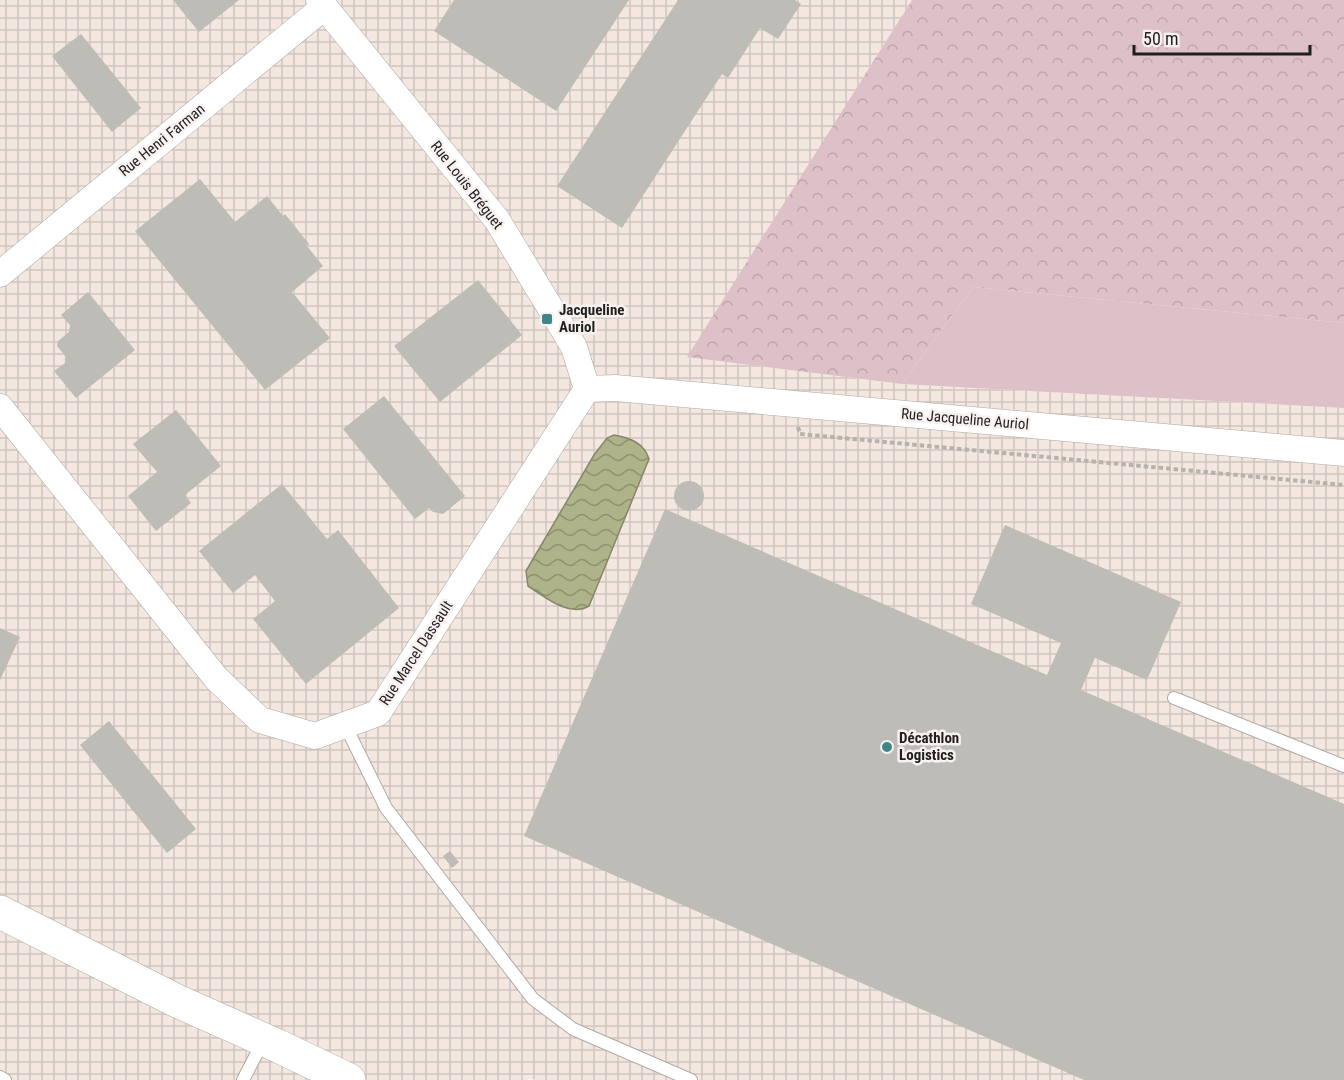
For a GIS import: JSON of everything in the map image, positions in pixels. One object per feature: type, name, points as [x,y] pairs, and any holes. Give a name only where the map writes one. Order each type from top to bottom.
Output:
[{"type":"main road","points":[[0,912],[177,1001],[349,1080]]},
{"type":"main road","points":[[177,1001],[250,1067],[306,1080]]},
{"type":"street","name":"Rue Henri Farman","points":[[0,274],[322,4]]},
{"type":"street","name":"Rue Louis Bréguet","points":[[322,4],[497,220],[574,347],[587,389]]},
{"type":"street","name":"Rue Jacqueline Auriol","points":[[587,389],[615,388],[1344,453]]},
{"type":"street","name":"Rue Marcel Dassault","points":[[0,407],[216,678],[260,720],[315,736],[378,714],[587,389]]},
{"type":"lane","points":[[1174,698],[1344,766]]},
{"type":"lane","points":[[345,725],[386,808],[533,999],[573,1029],[690,1080]]},
{"type":"lane","points":[[0,1077],[5,1080]]},
{"type":"path","points":[[793,404],[800,434],[1344,485]]},
{"type":"shaded area","points":[[0,0],[912,0],[688,357],[902,384],[1344,408],[1344,1080],[535,1080],[527,1077],[528,1080],[0,1080]]},
{"type":"green space","points":[[912,0],[1344,0],[1344,323],[973,287],[902,384],[687,357]]},
{"type":"green space","points":[[973,287],[1344,323],[1344,408],[902,384]]},
{"type":"water","points":[[614,435],[636,442],[644,449],[649,459],[589,606],[581,609],[565,608],[528,586],[526,571],[594,455],[607,438]]},
{"type":"building","points":[[173,0],[239,0],[199,32]]},
{"type":"building","points":[[454,0],[629,0],[556,111],[434,31]]},
{"type":"building","points":[[678,0],[795,0],[801,4],[778,39],[760,28],[728,78],[722,74],[622,228],[557,186]]},
{"type":"building","points":[[81,34],[141,108],[112,132],[52,56]]},
{"type":"building","points":[[200,179],[235,222],[267,196],[309,244],[307,246],[323,266],[292,292],[330,338],[265,390],[135,231]]},
{"type":"building","points":[[478,280],[522,335],[440,402],[394,346]]},
{"type":"building","points":[[88,292],[135,350],[76,398],[54,371],[65,363],[65,356],[57,346],[58,341],[69,332],[70,325],[61,315]]},
{"type":"building","points":[[384,396],[465,496],[443,514],[433,512],[429,508],[415,519],[343,429]]},
{"type":"building","points":[[176,410],[221,466],[185,495],[191,503],[156,531],[128,496],[157,472],[133,444]]},
{"type":"building","points":[[689,481],[700,485],[704,496],[700,507],[689,511],[678,507],[674,496],[678,485]]},
{"type":"building","points":[[282,484],[327,539],[338,530],[399,608],[306,684],[253,619],[275,601],[255,575],[233,593],[199,551]]},
{"type":"building","name":"Décathlon Logistics","points":[[665,509],[1047,675],[1061,643],[971,604],[1005,525],[1181,602],[1147,680],[1095,658],[1081,690],[1344,804],[1344,1080],[1084,1080],[524,836]]},
{"type":"building","points":[[0,628],[20,637],[0,680]]},
{"type":"building","points":[[109,721],[196,829],[167,853],[80,745]]},
{"type":"building","points":[[450,851],[459,862],[452,868],[443,856]]},
{"type":"place","name":"Jacqueline Auriol","points":[[547,319]]},
{"type":"place","name":"Décathlon Logistics","points":[[887,747]]}]
